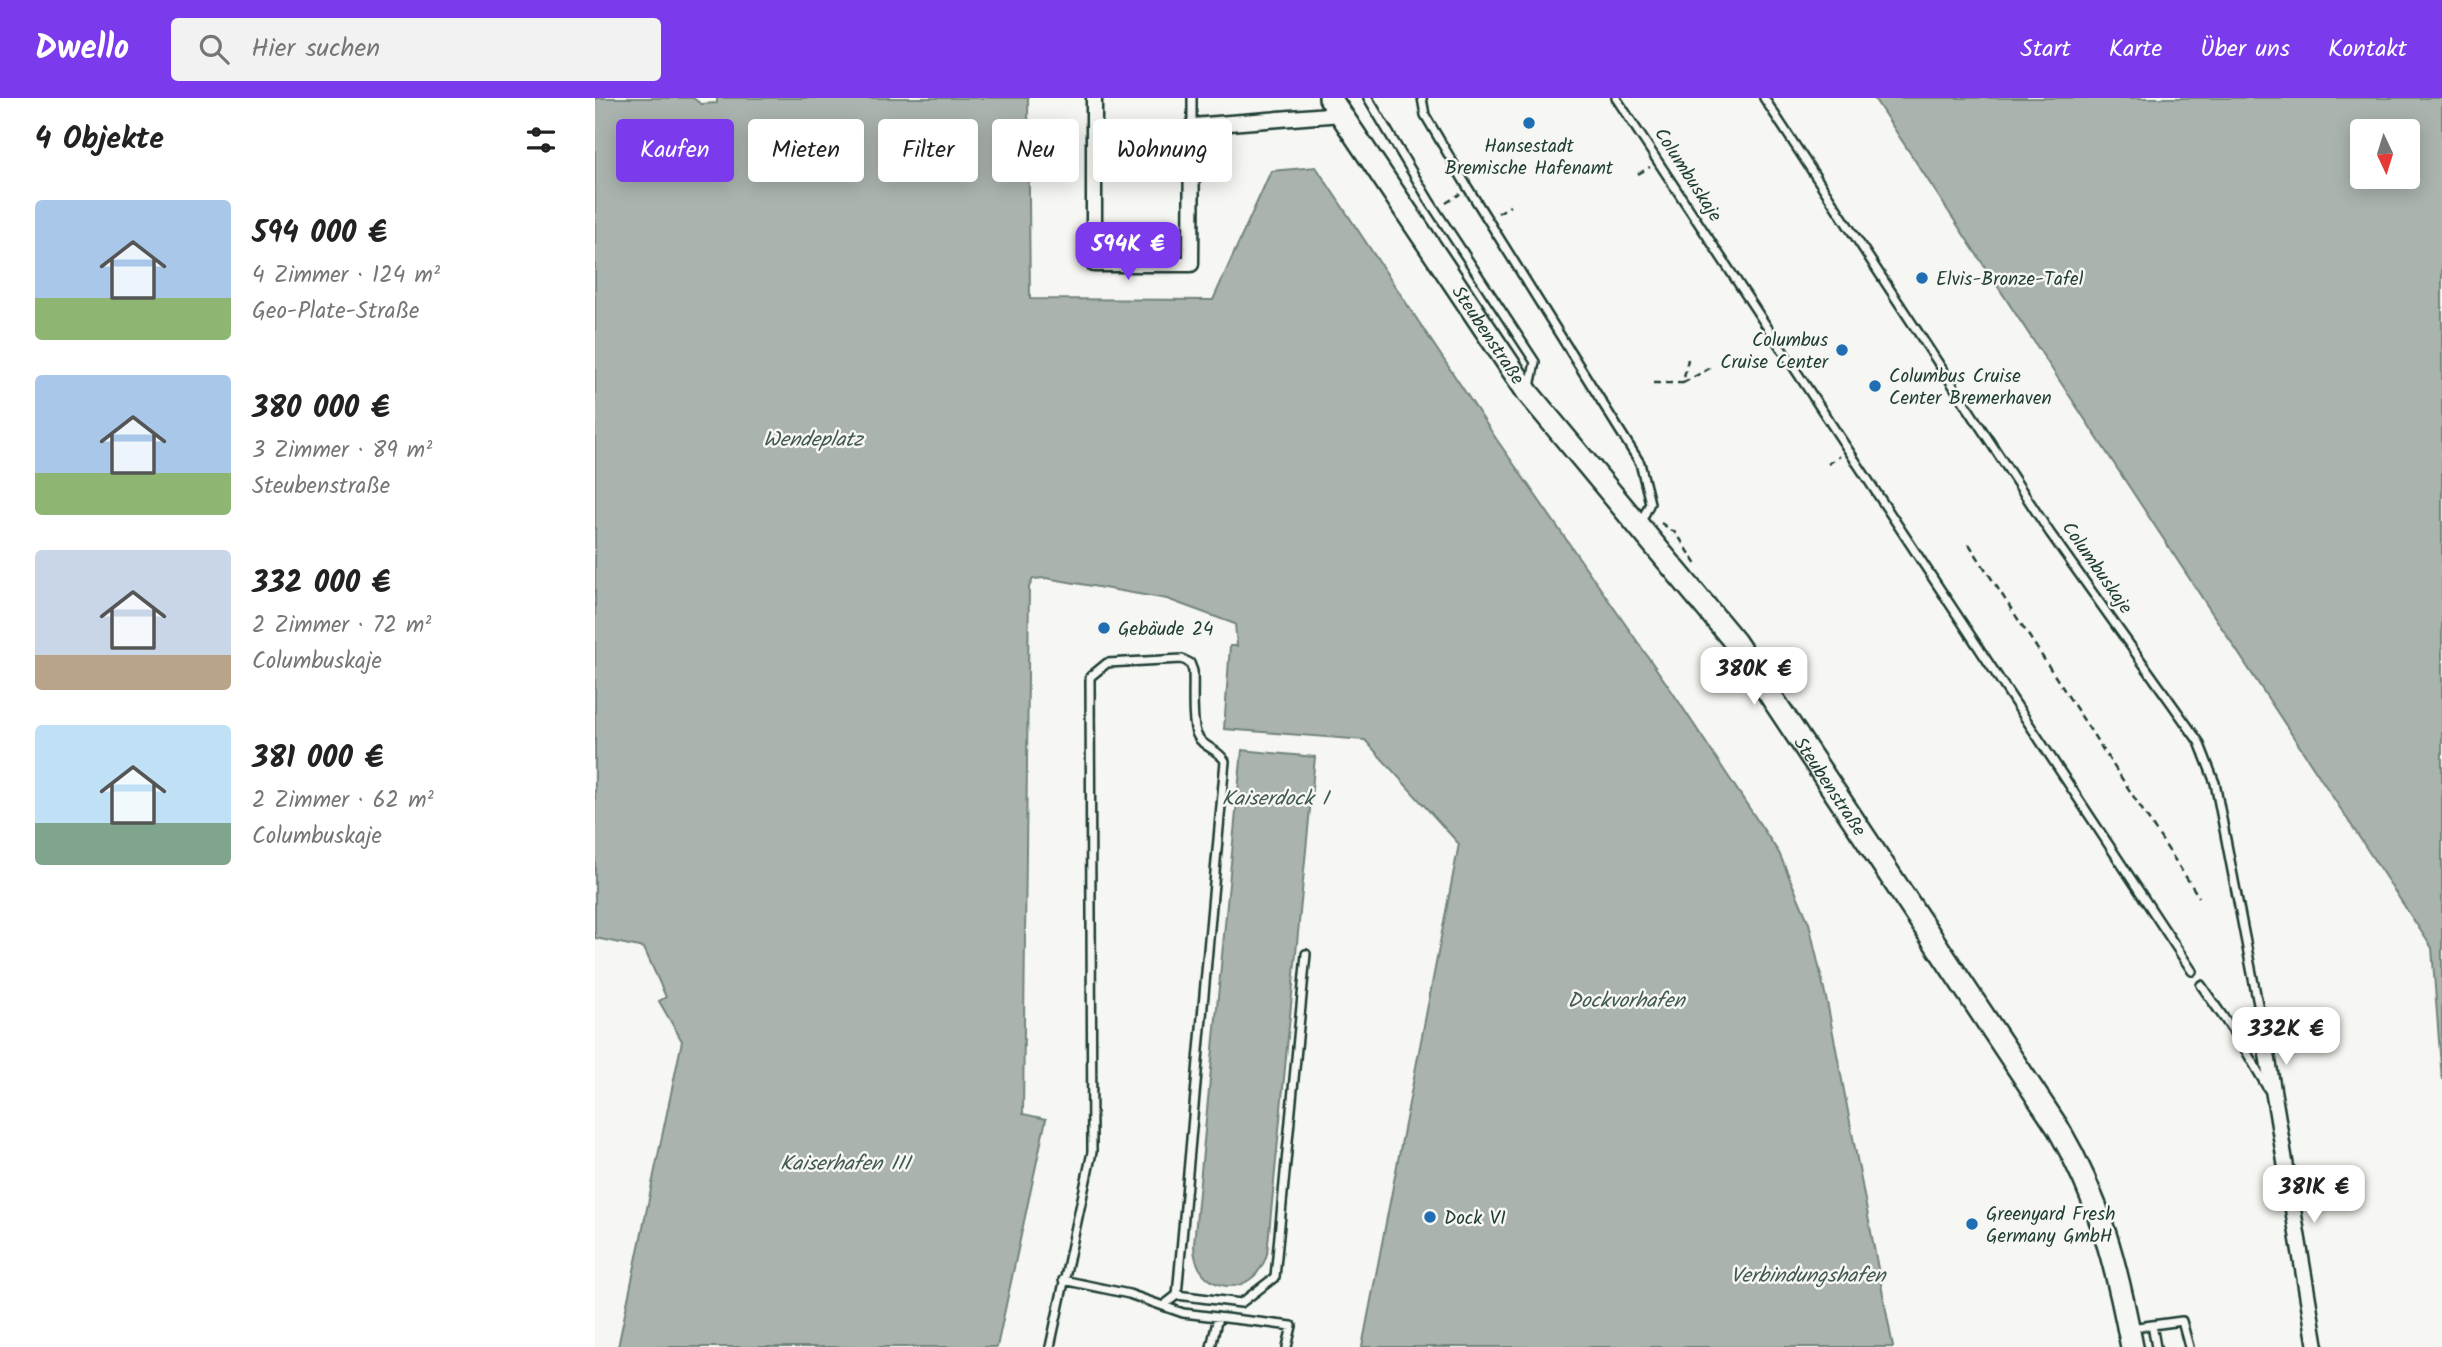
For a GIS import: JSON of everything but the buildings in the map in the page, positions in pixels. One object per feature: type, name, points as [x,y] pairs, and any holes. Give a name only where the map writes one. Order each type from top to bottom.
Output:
[{"type":"street","points":[[1094,98],[1094,119]]},
{"type":"street","points":[[1232,120],[1336,106]]},
{"type":"street","name":"Steubenstraße","points":[[1336,106],[1528,393],[1735,642],[2058,1128],[2074,1156],[2102,1221],[2115,1264],[2130,1338]]},
{"type":"street","points":[[1094,182],[1094,264],[1191,264],[1192,182]]},
{"type":"street","name":"Columbuskaje","points":[[2263,1030],[2274,1110],[2316,1347]]},
{"type":"lane","points":[[1192,98],[1192,119]]},
{"type":"lane","points":[[1368,98],[1430,202],[1535,362],[1528,393]]},
{"type":"lane","points":[[1422,98],[1425,115],[1640,463],[1650,502],[1638,527]]},
{"type":"lane","name":"Columbuskaje","points":[[1616,98],[2192,971]]},
{"type":"lane","name":"Columbuskaje","points":[[1764,98],[2050,533],[2199,742],[2215,783],[2263,1030]]},
{"type":"lane","points":[[1050,1347],[1092,1152],[1090,677],[1107,663],[1182,659],[1190,663],[1193,671],[1197,735],[1207,746],[1219,751],[1225,761],[1177,1295]]},
{"type":"lane","points":[[1164,1305],[1177,1295],[1241,1303],[1275,1277],[1306,954]]},
{"type":"lane","name":"Columbuskaje","points":[[2201,985],[2242,1044],[2268,1089],[2274,1110]]},
{"type":"lane","points":[[1063,1280],[1129,1294],[1183,1313],[1291,1326],[1287,1347]]},
{"type":"lane","points":[[1211,1347],[1218,1317]]},
{"type":"lane","points":[[2130,1338],[2152,1325],[2182,1321],[2189,1347]]},
{"type":"lane","points":[[2152,1325],[2156,1347]]},
{"type":"path","points":[[1496,215],[1510,206]]},
{"type":"path","points":[[1683,383],[1688,359]]},
{"type":"path","points":[[1653,383],[1683,383],[1710,368]]},
{"type":"path","points":[[1969,544],[2199,897]]},
{"type":"water","points":[[595,98],[693,98],[701,104],[717,103],[717,98],[1028,98],[1028,119],[992,119],[992,182],[1029,182],[1030,299],[1213,300],[1271,171],[1316,167],[1497,440],[1671,690],[1779,853],[1809,923],[1828,1007],[1893,1347],[1362,1347],[1459,844],[1365,740],[1224,729],[1230,646],[1237,646],[1235,624],[1167,599],[1046,578],[1033,579],[1029,587],[1023,1114],[1046,1119],[997,1347],[618,1347],[682,1041],[659,1001],[666,997],[644,948],[595,938]]},
{"type":"water","points":[[1874,98],[2442,98],[2442,1080],[2432,948]]},
{"type":"water","name":"Kaiserdock I","points":[[1242,750],[1315,757],[1267,1254],[1260,1269],[1250,1280],[1225,1286],[1213,1282],[1203,1273],[1196,1261],[1194,1244]]},
{"type":"place","name":"Hansestadt Bremische Hafenamt","points":[[1529,123]]},
{"type":"place","name":"Elvis-Bronze-Tafel","points":[[1922,278]]},
{"type":"place","name":"Columbus Cruise Center","points":[[1842,350]]},
{"type":"place","name":"Columbus Cruise Center Bremerhaven","points":[[1875,386]]},
{"type":"place","name":"Gebäude 24","points":[[1104,628]]},
{"type":"place","name":"Dock VI","points":[[1430,1217]]},
{"type":"place","name":"Greenyard Fresh Germany GmbH","points":[[1972,1224]]},
{"type":"water label","name":"Wendeplatz","points":[[813,439]]},
{"type":"water label","name":"Dockvorhafen","points":[[1626,1000]]},
{"type":"water label","name":"Kaiserhafen III","points":[[845,1163]]},
{"type":"water label","name":"Verbindungshafen","points":[[1808,1275]]}]
